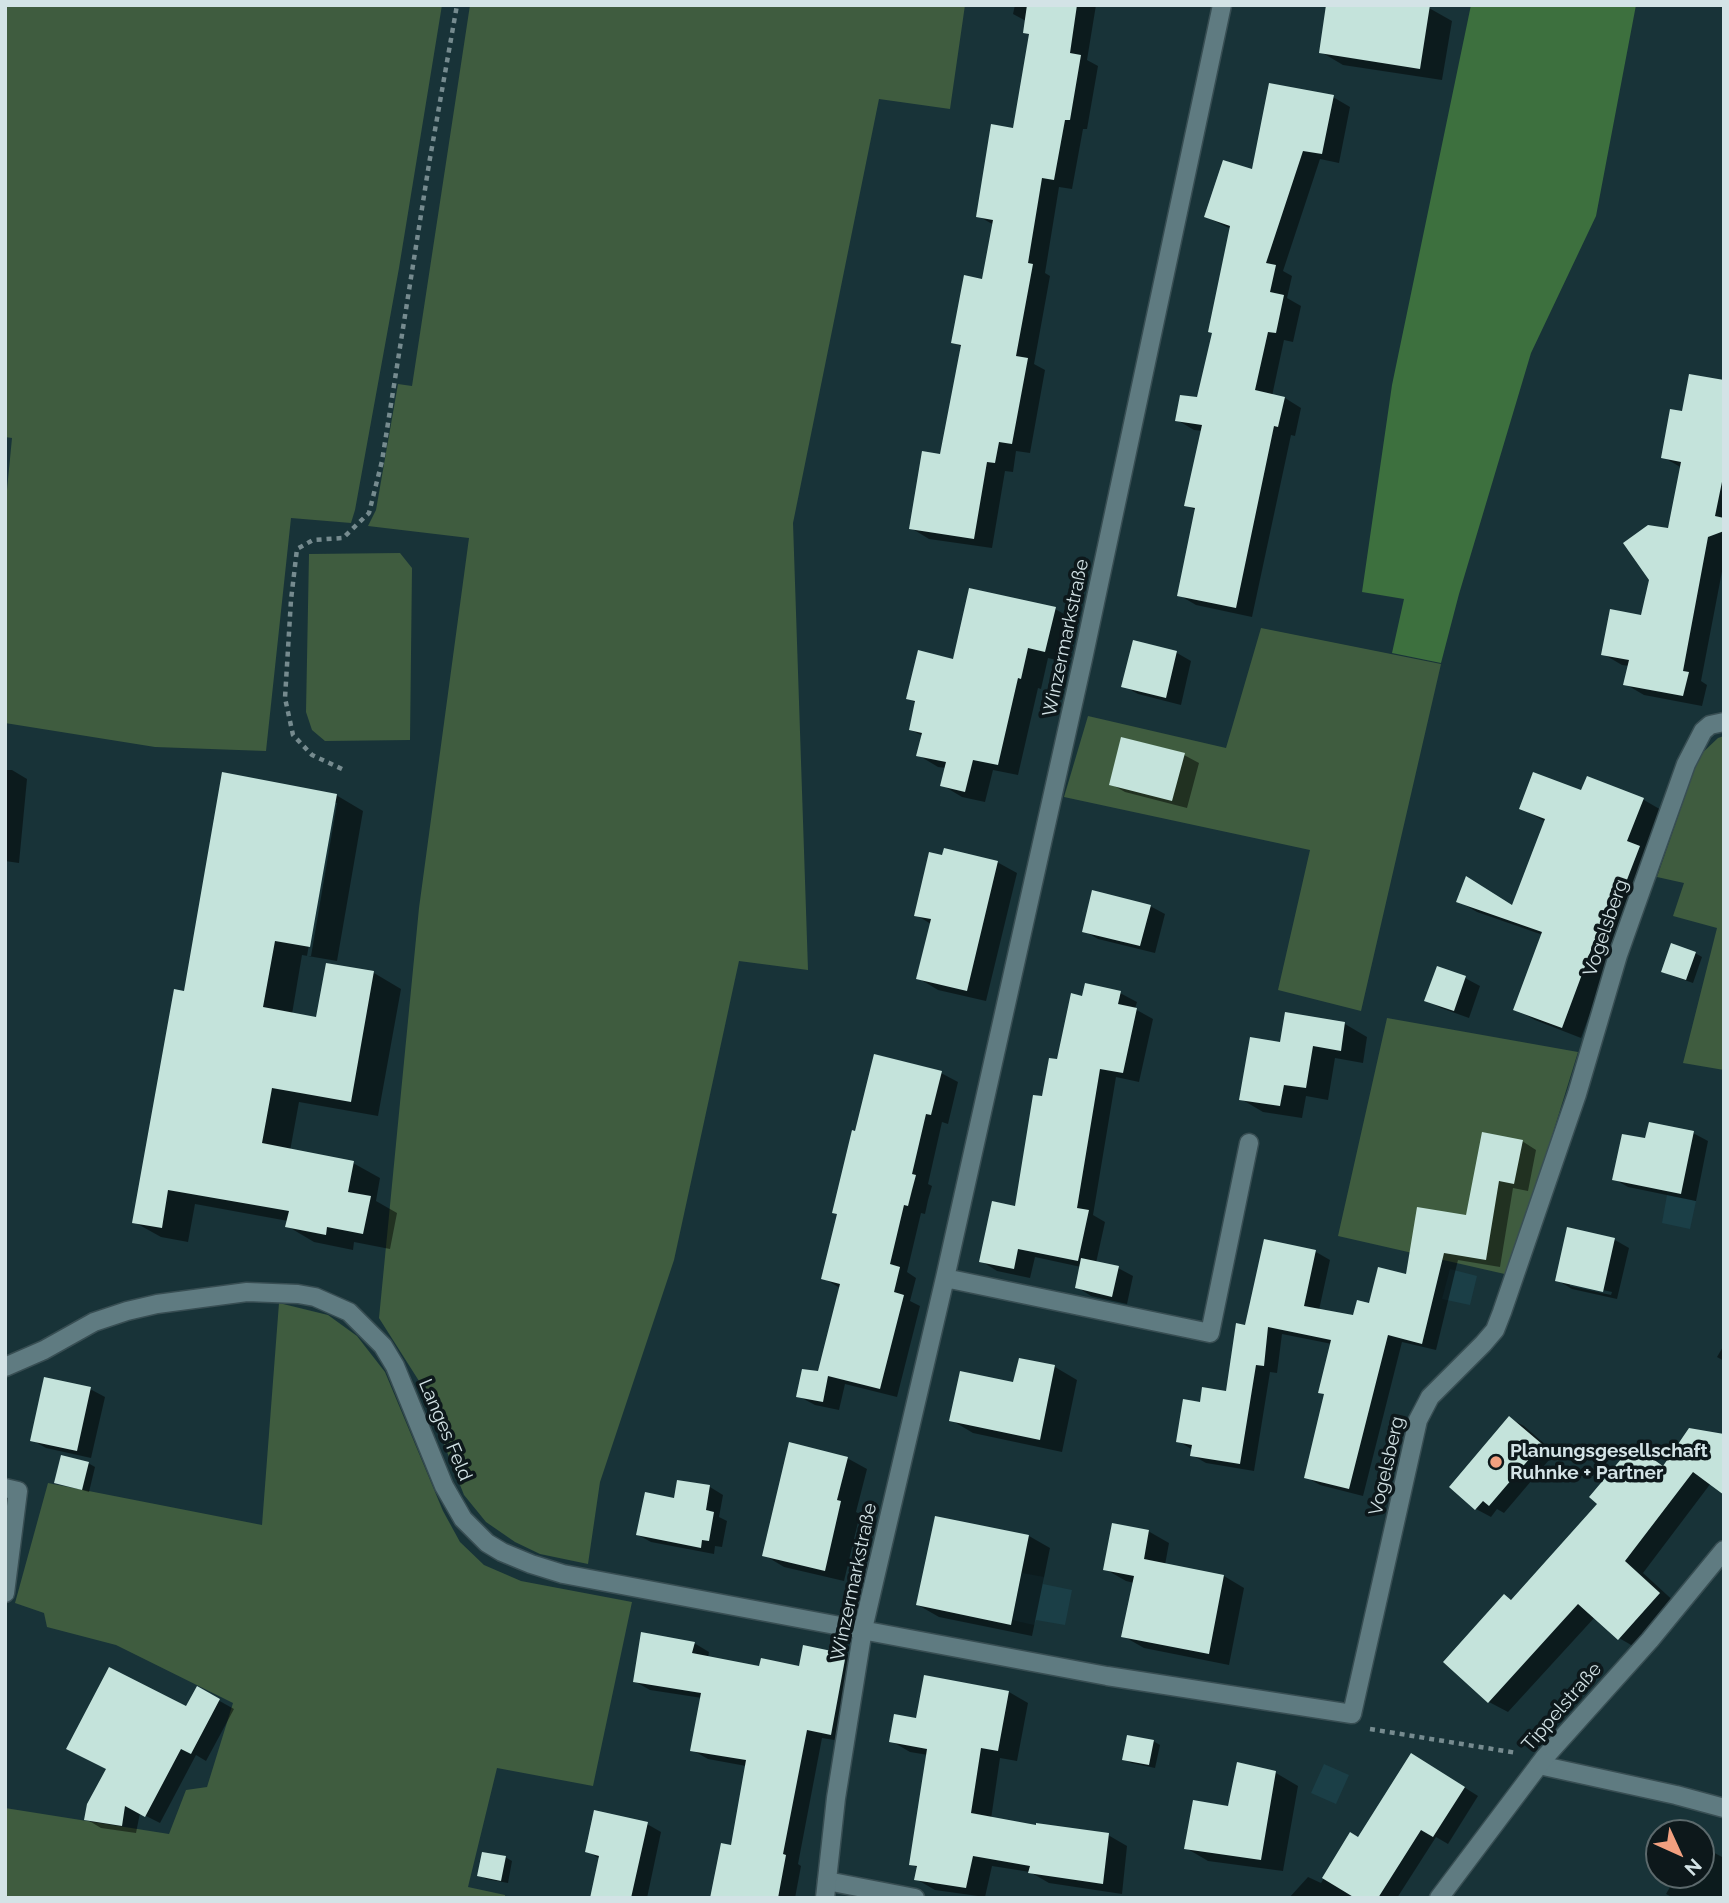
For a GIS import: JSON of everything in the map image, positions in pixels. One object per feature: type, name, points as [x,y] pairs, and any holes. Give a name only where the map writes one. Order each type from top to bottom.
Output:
[{"type":"street","name":"Winzermarkstraße","points":[[826,1889],[836,1798],[863,1629],[945,1279],[1083,659],[1222,5]]},
{"type":"street","name":"Vogelsberg","points":[[1352,1714],[1418,1420],[1430,1397],[1483,1344],[1503,1312],[1577,1094],[1618,955],[1686,764],[1703,731],[1710,725],[1724,722]]},
{"type":"street","points":[[945,1279],[1210,1333],[1249,1143]]},
{"type":"street","name":"Langes Feld","points":[[5,1367],[44,1350],[94,1322],[147,1306],[247,1293],[315,1297],[349,1312],[383,1346],[395,1366],[444,1486],[456,1508],[473,1530],[502,1552],[563,1574],[863,1629]]},
{"type":"street","points":[[5,1488],[18,1491],[5,1593]]},
{"type":"street","name":"Tippelstraße","points":[[1439,1898],[1542,1761],[1650,1640],[1724,1550]]},
{"type":"street","points":[[863,1629],[1107,1676],[1352,1714]]},
{"type":"street","points":[[1542,1761],[1724,1808]]},
{"type":"street","points":[[826,1889],[915,1898]]},
{"type":"path","points":[[342,769],[312,755],[293,735],[285,698],[297,549],[313,540],[343,538],[369,513],[382,461],[457,5]]},
{"type":"path","points":[[1352,1714],[1360,1728],[1542,1761]]},
{"type":"shaded area","points":[[1667,1195],[1696,1201],[1690,1229],[1662,1223]]},
{"type":"shaded area","points":[[1450,1269],[1477,1276],[1470,1305],[1442,1299]]},
{"type":"shaded area","points":[[1022,1573],[1044,1577],[1043,1584],[1072,1590],[1065,1625],[1036,1620],[1034,1625],[1012,1620]]},
{"type":"shaded area","points":[[1324,1764],[1349,1775],[1336,1804],[1311,1793]]},
{"type":"green space","points":[[5,5],[442,5],[399,268],[355,510],[351,523],[291,518],[266,751],[155,747],[5,723],[5,510],[12,438],[5,437]]},
{"type":"green space","points":[[470,5],[965,5],[950,109],[879,99],[793,523],[808,970],[739,961],[674,1260],[600,1482],[588,1564],[540,1554],[515,1542],[486,1522],[464,1495],[419,1381],[379,1318],[419,908],[469,538],[368,526],[376,510],[398,384],[412,386]]},
{"type":"green space","points":[[1471,5],[1636,5],[1596,216],[1531,353],[1441,663],[1392,653],[1404,599],[1362,592],[1392,385]]},
{"type":"green space","points":[[400,553],[412,568],[410,740],[325,741],[312,730],[306,712],[309,554]]},
{"type":"green space","points":[[1261,628],[1441,664],[1361,1011],[1278,990],[1310,850],[1064,797],[1088,716],[1226,748]]},
{"type":"green space","points":[[1724,736],[1724,1070],[1683,1063],[1717,928],[1673,916],[1684,883],[1657,877],[1699,756],[1718,738]]},
{"type":"green space","points":[[1387,1018],[1578,1052],[1509,1275],[1338,1236]]},
{"type":"green space","points":[[279,1303],[328,1315],[357,1336],[385,1372],[443,1511],[460,1542],[484,1565],[521,1581],[632,1602],[593,1786],[497,1768],[468,1887],[505,1895],[505,1898],[5,1898],[5,1808],[169,1834],[186,1790],[207,1787],[233,1703],[116,1645],[47,1627],[44,1613],[15,1603],[48,1483],[262,1525]]},
{"type":"building","points":[[1027,5],[1077,5],[1070,53],[1081,55],[1070,120],[1065,120],[1054,180],[1042,178],[1028,263],[1033,264],[1016,356],[1028,358],[1012,444],[999,442],[995,463],[987,462],[974,539],[909,529],[922,451],[940,454],[961,345],[951,343],[964,275],[982,279],[993,220],[976,217],[991,124],[1013,128],[1029,34],[1023,33]]},
{"type":"building","points":[[1326,5],[1430,5],[1420,69],[1319,53]]},
{"type":"building","points":[[1269,83],[1334,95],[1322,154],[1303,151],[1266,263],[1276,265],[1270,292],[1284,295],[1276,333],[1268,332],[1255,390],[1285,397],[1278,427],[1274,426],[1236,608],[1177,596],[1195,508],[1184,506],[1202,425],[1175,421],[1180,395],[1197,397],[1212,333],[1208,332],[1230,226],[1204,217],[1223,160],[1252,169]]},
{"type":"building","points":[[1689,374],[1724,380],[1724,472],[1715,516],[1724,518],[1724,531],[1708,537],[1683,671],[1689,672],[1683,696],[1623,685],[1629,660],[1601,655],[1610,609],[1641,615],[1649,580],[1623,543],[1648,525],[1668,528],[1681,462],[1661,458],[1670,409],[1682,411]]},
{"type":"building","points":[[969,588],[1056,607],[1045,652],[1028,648],[1021,679],[1018,678],[998,765],[973,760],[965,792],[940,786],[946,762],[916,756],[922,733],[909,730],[915,701],[906,699],[918,650],[953,659]]},
{"type":"building","points":[[1133,640],[1177,651],[1166,698],[1121,687]]},
{"type":"building","points":[[1121,737],[1185,753],[1172,801],[1109,785]]},
{"type":"building","points":[[222,772],[337,794],[310,947],[275,941],[263,1007],[316,1017],[326,963],[374,971],[351,1102],[272,1088],[262,1143],[354,1161],[348,1192],[371,1196],[363,1234],[327,1227],[326,1235],[285,1227],[289,1211],[168,1190],[162,1228],[132,1223],[174,989],[184,991]]},
{"type":"building","points":[[1533,772],[1581,790],[1587,776],[1644,798],[1627,841],[1640,846],[1608,929],[1600,926],[1562,1028],[1513,1010],[1542,932],[1456,902],[1466,876],[1512,905],[1545,819],[1519,809]]},
{"type":"building","points":[[944,848],[998,861],[967,991],[916,979],[931,919],[914,916],[929,852],[942,855]]},
{"type":"building","points":[[1092,890],[1151,905],[1140,946],[1082,932]]},
{"type":"building","points":[[1671,943],[1696,952],[1686,980],[1661,972]]},
{"type":"building","points":[[1437,966],[1466,976],[1454,1011],[1424,1001]]},
{"type":"building","points":[[1085,983],[1121,991],[1118,1004],[1137,1008],[1123,1073],[1100,1069],[1077,1208],[1089,1210],[1078,1261],[1018,1249],[1014,1269],[979,1262],[992,1201],[1015,1206],[1033,1095],[1042,1096],[1049,1058],[1057,1059],[1071,993],[1082,996]]},
{"type":"building","points":[[1285,1012],[1345,1022],[1341,1051],[1313,1046],[1306,1088],[1284,1085],[1280,1106],[1239,1100],[1250,1037],[1280,1042]]},
{"type":"building","points":[[874,1054],[942,1071],[931,1115],[926,1114],[912,1174],[916,1175],[908,1206],[904,1205],[890,1264],[900,1267],[894,1292],[904,1295],[880,1389],[828,1376],[823,1402],[796,1397],[802,1369],[818,1371],[840,1284],[821,1279],[837,1214],[832,1213]]},
{"type":"building","points":[[1649,1122],[1694,1131],[1681,1194],[1612,1180],[1622,1134],[1645,1138]]},
{"type":"building","points":[[1482,1132],[1523,1140],[1514,1184],[1499,1181],[1486,1260],[1444,1253],[1422,1344],[1388,1335],[1349,1489],[1304,1478],[1324,1394],[1318,1393],[1331,1340],[1268,1327],[1264,1366],[1256,1365],[1240,1464],[1190,1456],[1192,1445],[1176,1442],[1183,1399],[1200,1402],[1202,1387],[1226,1391],[1236,1323],[1245,1325],[1264,1239],[1316,1250],[1304,1306],[1353,1315],[1357,1300],[1369,1303],[1378,1267],[1406,1274],[1417,1207],[1466,1215]]},
{"type":"building","points":[[1567,1227],[1615,1238],[1603,1292],[1555,1281]]},
{"type":"building","points":[[1081,1258],[1119,1266],[1112,1297],[1075,1288]]},
{"type":"building","points":[[1019,1358],[1055,1365],[1040,1440],[949,1421],[960,1371],[1013,1382]]},
{"type":"building","points":[[44,1377],[91,1387],[77,1451],[30,1441]]},
{"type":"building","points":[[1509,1416],[1542,1444],[1489,1506],[1483,1501],[1475,1510],[1449,1487]]},
{"type":"building","points":[[1689,1428],[1724,1434],[1724,1495],[1693,1472],[1625,1561],[1660,1593],[1618,1640],[1578,1604],[1488,1703],[1443,1662],[1504,1594],[1511,1600],[1597,1504],[1589,1497],[1633,1445],[1663,1466]]},
{"type":"building","points":[[789,1442],[848,1457],[837,1500],[841,1501],[825,1571],[762,1556]]},
{"type":"building","points":[[61,1455],[89,1462],[82,1490],[54,1483]]},
{"type":"building","points":[[677,1480],[710,1485],[706,1510],[714,1512],[709,1541],[702,1540],[701,1548],[636,1535],[645,1492],[674,1498]]},
{"type":"building","points":[[935,1516],[1029,1535],[1011,1625],[916,1605]]},
{"type":"building","points":[[1112,1523],[1149,1530],[1144,1559],[1224,1575],[1209,1654],[1121,1637],[1134,1576],[1103,1570]]},
{"type":"building","points":[[641,1632],[695,1642],[692,1653],[759,1666],[761,1658],[799,1666],[803,1645],[846,1654],[831,1735],[807,1730],[783,1854],[786,1855],[778,1898],[710,1898],[721,1843],[731,1845],[746,1760],[690,1751],[701,1693],[633,1682]]},
{"type":"building","points":[[109,1667],[186,1706],[197,1686],[220,1699],[191,1754],[181,1749],[145,1817],[125,1806],[122,1826],[84,1820],[87,1804],[106,1769],[66,1749]]},
{"type":"building","points":[[924,1675],[1009,1691],[998,1751],[981,1748],[971,1813],[1036,1825],[1109,1833],[1103,1884],[1028,1873],[1030,1866],[973,1856],[966,1888],[914,1880],[917,1866],[909,1865],[927,1749],[889,1742],[894,1714],[916,1718]]},
{"type":"building","points":[[1127,1735],[1154,1740],[1149,1765],[1122,1760]]},
{"type":"building","points":[[1411,1753],[1465,1787],[1433,1837],[1421,1830],[1378,1898],[1355,1898],[1322,1878],[1350,1832],[1358,1837]]},
{"type":"building","points":[[1237,1762],[1276,1771],[1261,1860],[1184,1849],[1193,1800],[1228,1806]]},
{"type":"building","points":[[594,1810],[648,1822],[631,1898],[590,1898],[599,1856],[585,1852]]},
{"type":"building","points":[[482,1852],[506,1856],[501,1881],[477,1876]]},
{"type":"place","name":"Planungsgesellschaft Ruhnke + Partner","points":[[1496,1462]]}]
